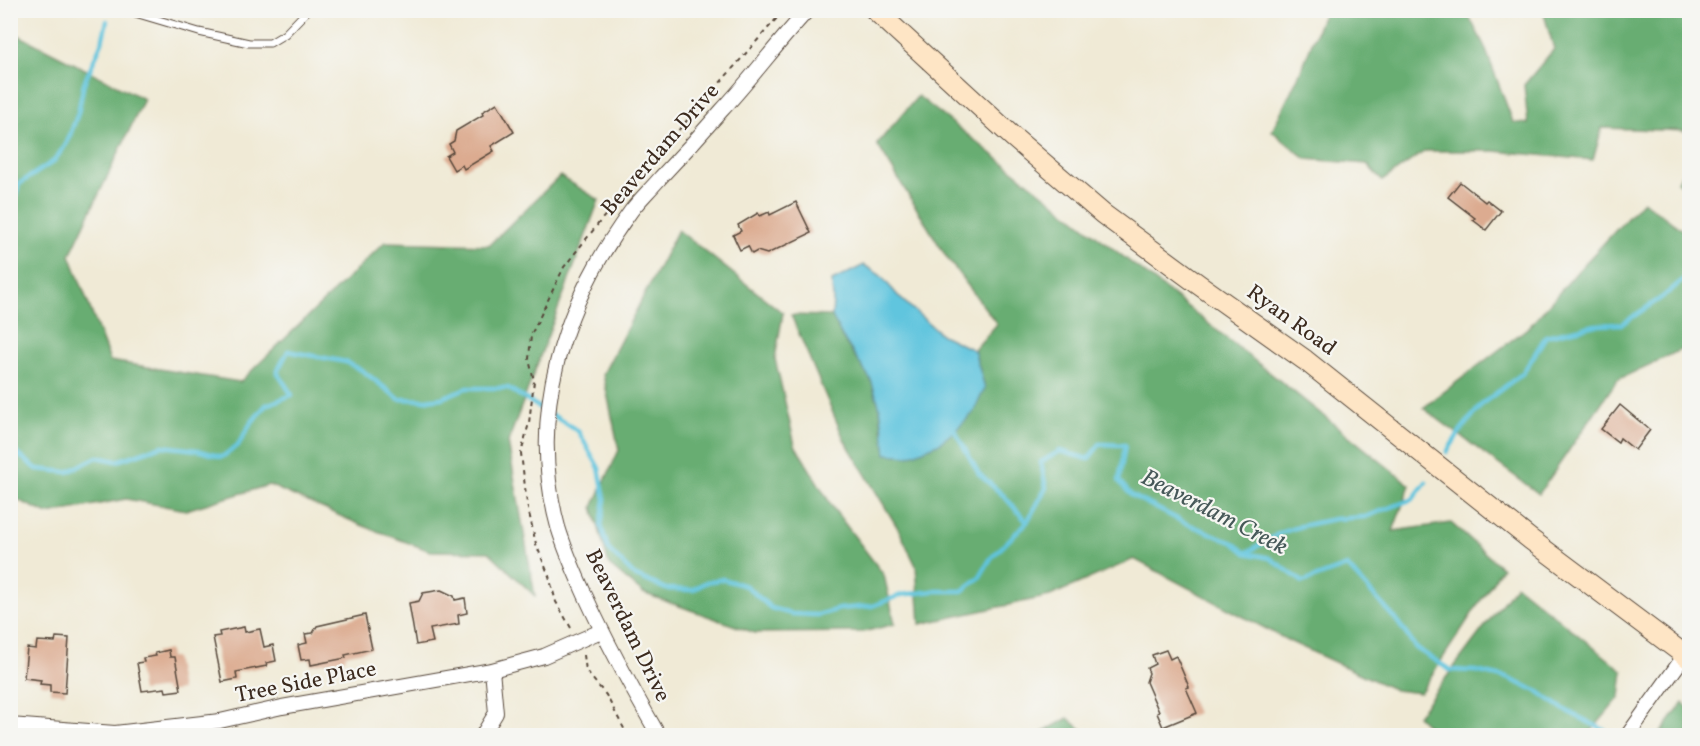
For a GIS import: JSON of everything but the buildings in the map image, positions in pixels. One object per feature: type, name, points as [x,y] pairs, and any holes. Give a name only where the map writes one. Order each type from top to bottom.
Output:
[{"type":"main road","name":"Ryan Road","points":[[875,10],[1013,137],[1103,214],[1198,285],[1305,360],[1544,550],[1687,657]]},
{"type":"street","name":"Beaverdam Drive","points":[[659,735],[602,632],[575,572],[559,528],[546,462],[546,422],[554,371],[568,323],[581,294],[632,210],[733,99],[808,10]]},
{"type":"street","name":"Tree Side Place","points":[[10,724],[115,733],[220,721],[282,707],[492,670],[544,656],[602,632]]},
{"type":"street","points":[[1627,735],[1687,657]]},
{"type":"street","points":[[482,735],[496,713],[492,670]]},
{"type":"street","points":[[220,721],[223,735]]},
{"type":"lane","points":[[125,10],[199,32],[249,43],[270,43],[285,34],[308,10]]},
{"type":"path","points":[[533,392],[531,413],[521,453],[527,504],[536,544],[549,576],[556,602],[579,642],[586,671],[606,696],[628,735]]},
{"type":"green space","points":[[1320,11],[1466,11],[1484,45],[1513,122],[1528,124],[1524,85],[1554,49],[1543,11],[1689,11],[1689,131],[1602,128],[1593,160],[1494,151],[1425,151],[1382,181],[1367,164],[1306,159],[1272,131],[1303,66],[1323,14]]},
{"type":"green space","points":[[10,31],[144,99],[70,255],[110,361],[240,382],[385,242],[489,245],[560,176],[599,200],[508,442],[535,596],[489,552],[430,551],[361,525],[269,485],[186,510],[126,499],[48,514],[11,497]]},
{"type":"green space","points":[[918,96],[1410,485],[1393,531],[1451,523],[1502,568],[1420,693],[1395,690],[1291,642],[1134,559],[1050,596],[920,624],[916,566],[899,530],[844,439],[791,315],[832,316],[843,339],[871,380],[880,408],[882,430],[985,388],[974,350],[997,324],[947,258],[877,144]]},
{"type":"green space","points":[[1689,165],[1690,190],[1677,182]]},
{"type":"green space","points":[[1643,201],[1689,235],[1689,346],[1617,380],[1539,494],[1423,408],[1530,326]]},
{"type":"green space","points":[[678,230],[783,313],[775,359],[795,445],[833,508],[884,575],[895,624],[863,632],[755,633],[643,593],[609,565],[593,507],[619,450],[603,374]]},
{"type":"green space","points":[[1516,585],[1623,671],[1620,697],[1588,735],[1437,735],[1417,716]]},
{"type":"green space","points":[[1683,703],[1689,708],[1689,735],[1659,735]]},
{"type":"green space","points":[[1068,718],[1088,735],[1038,735]]},
{"type":"water","points":[[864,265],[880,275],[900,298],[942,335],[974,350],[985,388],[973,413],[955,431],[938,444],[909,456],[886,454],[880,408],[871,380],[843,338],[832,316],[832,281]]},
{"type":"waterway","points":[[10,213],[19,184],[54,161],[67,143],[78,113],[84,83],[102,42],[107,21]]},
{"type":"waterway","points":[[1447,452],[1483,403],[1523,373],[1546,336],[1596,325],[1622,324],[1664,296],[1690,274]]},
{"type":"waterway","name":"Beaverdam Creek","points":[[10,448],[37,469],[68,472],[97,457],[117,461],[162,446],[197,450],[222,457],[238,445],[251,423],[266,405],[292,395],[277,372],[288,351],[346,362],[363,371],[399,399],[442,398],[466,388],[508,388],[545,411]]},
{"type":"waterway","name":"Beaverdam Creek","points":[[552,415],[578,431],[599,468],[605,499],[601,526],[608,549],[634,575],[666,589],[693,590],[704,583],[722,579],[746,586],[771,608],[792,614],[818,615],[839,609],[872,606],[901,595],[934,591],[962,591],[979,578],[991,558],[1027,522],[1046,488],[1041,462],[1060,451],[1088,459],[1100,444],[1125,445],[1119,481],[1131,495],[1183,522],[1234,543],[1246,553],[1270,558],[1303,582],[1347,566],[1397,621],[1416,648],[1450,670],[1476,671],[1507,678],[1537,691],[1563,709],[1606,731]]},
{"type":"waterway","points":[[955,431],[979,474],[1004,496],[1027,522]]},
{"type":"waterway","points":[[1246,553],[1280,533],[1301,526],[1334,519],[1365,517],[1413,499],[1426,482]]}]
